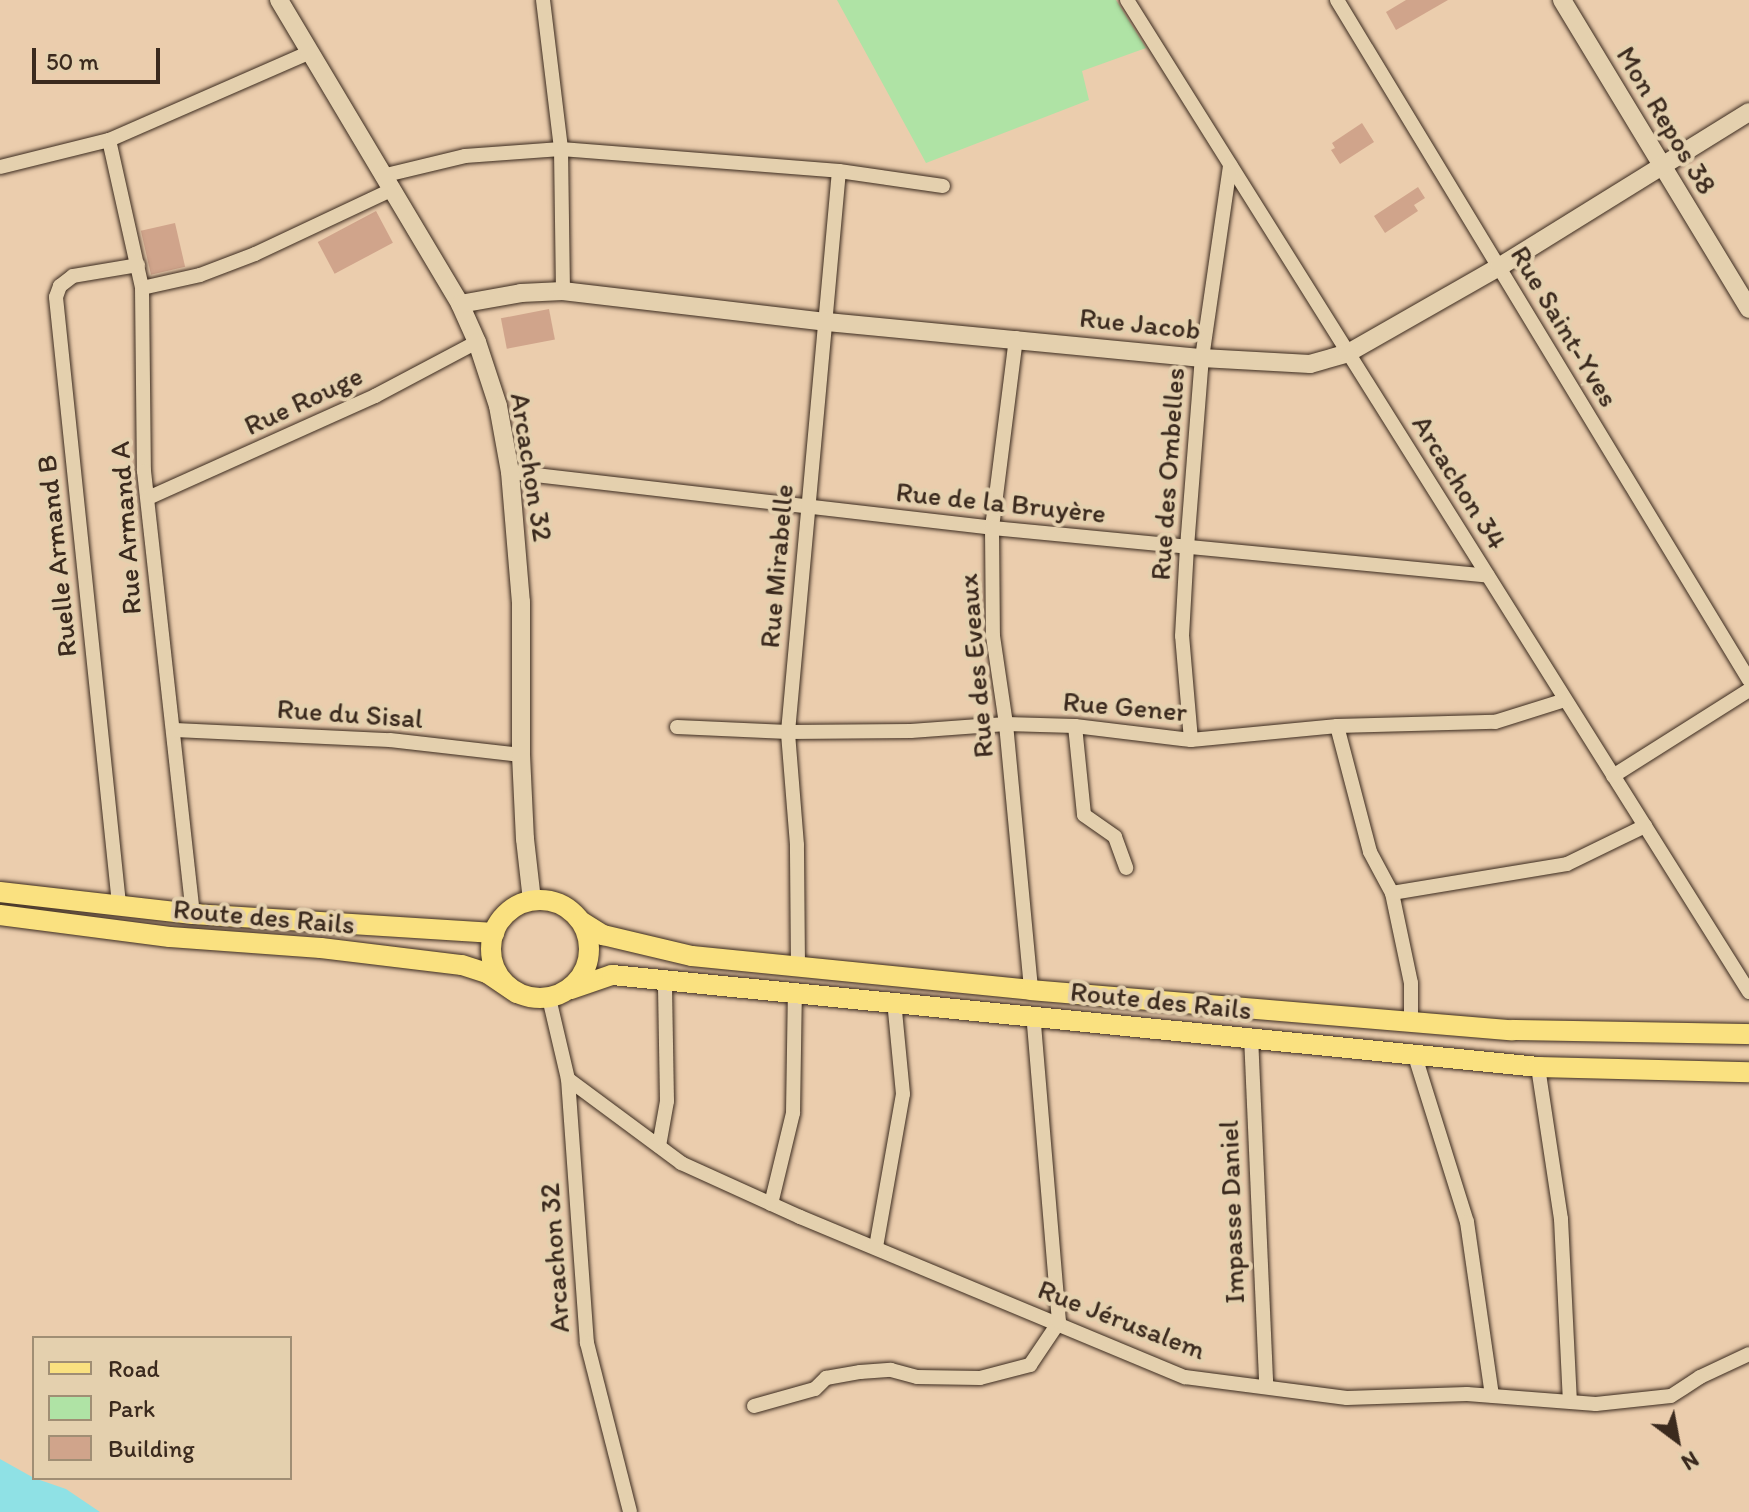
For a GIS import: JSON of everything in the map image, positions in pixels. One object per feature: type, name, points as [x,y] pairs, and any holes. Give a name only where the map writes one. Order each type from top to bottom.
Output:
[{"type":"main road","name":"Route des Rails","points":[[1,887],[193,914],[494,933]]},
{"type":"main road","points":[[532,900],[561,904],[582,922],[590,950],[581,978],[571,989],[549,998],[517,993],[497,974],[492,961],[494,933],[509,911],[532,900]]},
{"type":"main road","name":"Route des Rails","points":[[0,915],[170,937],[352,951],[449,963],[487,973],[517,993]]},
{"type":"main road","name":"Route des Rails","points":[[582,922],[603,935],[692,956],[1031,990],[1512,1030],[1749,1034]]},
{"type":"main road","name":"Route des Rails","points":[[571,989],[612,975],[1251,1036],[1538,1067],[1749,1072]]},
{"type":"street","name":"Arcachon 32","points":[[279,0],[385,184],[460,304],[477,342],[498,406],[510,472],[521,602],[521,755],[532,900]]},
{"type":"street","points":[[543,0],[561,149],[563,291]]},
{"type":"street","name":"Arcachon 34","points":[[1127,0],[1749,992]]},
{"type":"street","name":"Rue Saint-Yves","points":[[1337,0],[1749,680]]},
{"type":"street","name":"Mon Repos 38","points":[[1562,0],[1749,309]]},
{"type":"street","points":[[0,167],[109,140],[310,52]]},
{"type":"street","name":"Rue Jacob","points":[[460,304],[521,293],[563,291],[827,322],[1202,358],[1310,364],[1348,353],[1499,267],[1749,112]]},
{"type":"street","name":"Rue Armand A","points":[[109,140],[142,288],[148,498],[159,623],[175,730],[193,914]]},
{"type":"street","points":[[142,288],[200,275],[255,254],[385,184],[465,156],[561,149],[839,171],[943,186]]},
{"type":"street","name":"Rue des Ombelles","points":[[1191,740],[1182,636],[1187,547],[1202,358],[1230,165]]},
{"type":"street","name":"Rue Mirabelle","points":[[798,967],[797,845],[788,732],[839,171]]},
{"type":"street","name":"Ruelle Armand B","points":[[119,904],[56,297],[60,286],[73,276],[138,265]]},
{"type":"street","name":"Rue des Eveaux","points":[[1016,338],[992,528],[993,636],[1006,724],[1031,990]]},
{"type":"street","name":"Rue Rouge","points":[[148,498],[406,381],[477,342]]},
{"type":"street","name":"Rue de la Bruyère","points":[[510,472],[992,528],[1488,576]]},
{"type":"street","points":[[1613,776],[1749,690]]},
{"type":"street","name":"Rue Gener","points":[[677,727],[788,732],[911,731],[1006,724],[1075,726],[1191,740],[1337,726],[1495,722],[1565,700]]},
{"type":"street","points":[[1075,726],[1084,815],[1115,837],[1126,868]]},
{"type":"street","points":[[1337,726],[1370,852],[1392,893],[1411,983],[1411,1020]]},
{"type":"street","name":"Rue du Sisal","points":[[175,730],[390,740],[521,755]]},
{"type":"street","points":[[1392,893],[1567,864],[1645,826]]},
{"type":"street","points":[[659,1146],[667,1101],[665,981]]},
{"type":"street","points":[[771,1204],[793,1113],[795,991]]},
{"type":"street","name":"Arcachon 32","points":[[549,998],[568,1079],[587,1343],[630,1512]]},
{"type":"street","points":[[876,1247],[903,1094],[894,1001]]},
{"type":"street","points":[[754,1406],[815,1389],[826,1378],[860,1372],[891,1370],[917,1377],[980,1378],[1030,1365],[1059,1322],[1033,1015]]},
{"type":"street","name":"Impasse Daniel","points":[[1251,1036],[1266,1385]]},
{"type":"street","points":[[1414,1053],[1467,1222],[1492,1395]]},
{"type":"street","points":[[1538,1067],[1561,1219],[1570,1401]]},
{"type":"street","name":"Rue Jérusalem","points":[[568,1079],[681,1163],[771,1204],[1185,1377],[1266,1385],[1347,1398],[1492,1395],[1596,1404],[1671,1396],[1700,1377],[1749,1354]]},
{"type":"green space","points":[[837,0],[1116,0],[1146,48],[1082,71],[1089,100],[926,163]]},
{"type":"water","points":[[0,1459],[32,1477],[32,1480],[66,1489],[100,1512],[0,1512]]},
{"type":"building","points":[[1406,0],[1448,0],[1396,30],[1386,12]]},
{"type":"building","points":[[1362,123],[1374,142],[1340,164],[1331,150],[1335,148],[1332,143]]},
{"type":"building","points":[[1418,187],[1425,198],[1414,205],[1418,211],[1385,233],[1374,216]]},
{"type":"building","points":[[376,211],[393,243],[335,274],[318,242]]},
{"type":"building","points":[[175,223],[185,267],[151,275],[141,231]]},
{"type":"building","points":[[549,309],[555,339],[507,349],[501,318]]}]
